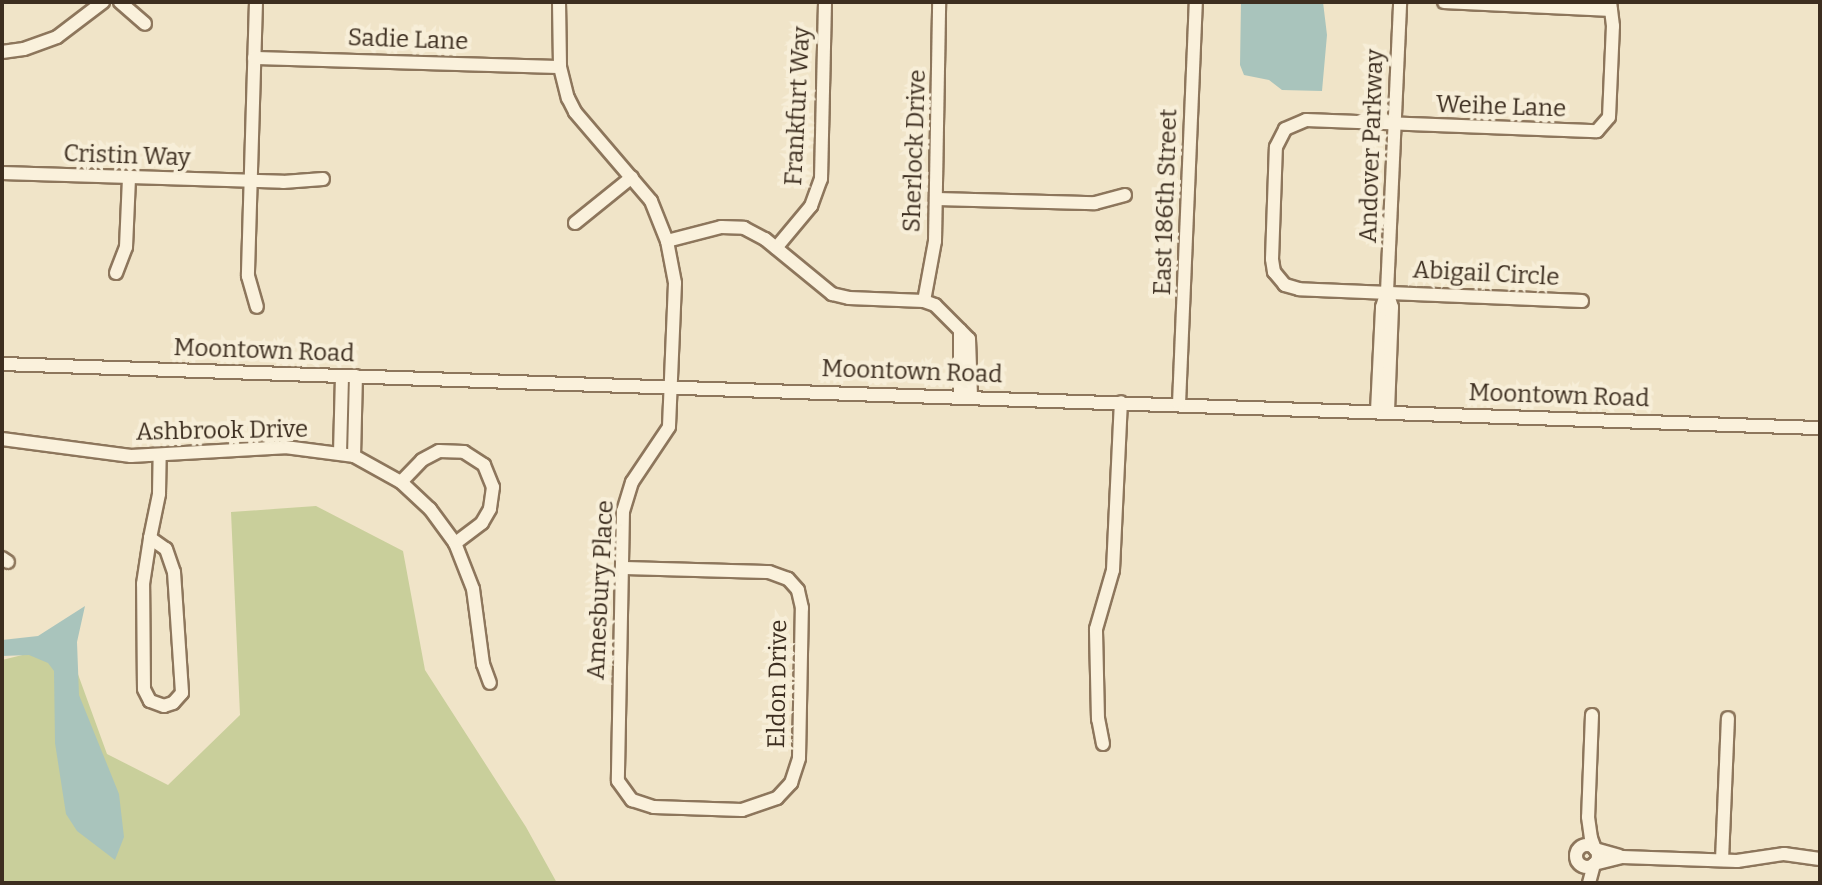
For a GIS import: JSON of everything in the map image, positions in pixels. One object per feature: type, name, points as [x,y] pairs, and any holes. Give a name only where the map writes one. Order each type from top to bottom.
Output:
[{"type":"street","points":[[2,52],[24,49],[57,37],[103,2]]},
{"type":"street","points":[[120,2],[145,24]]},
{"type":"street","points":[[256,2],[249,284],[257,307]]},
{"type":"street","name":"Amesbury Place","points":[[559,2],[560,67],[564,88],[575,112],[651,201],[667,241],[675,283],[672,416],[665,436],[632,482],[624,501],[616,767],[618,781],[626,795]]},
{"type":"street","name":"Frankfurt Way","points":[[776,248],[811,206],[821,179],[825,2]]},
{"type":"street","name":"Sherlock Drive","points":[[924,301],[934,253],[937,199],[939,2]]},
{"type":"street","name":"East 186th Street","points":[[1179,404],[1196,2]]},
{"type":"street","name":"Andover Parkway","points":[[1383,411],[1382,307],[1387,292],[1400,2]]},
{"type":"street","points":[[1444,2],[1610,6]]},
{"type":"street","name":"Weihe Lane","points":[[1387,292],[1299,289],[1280,281],[1272,259],[1276,147],[1285,129],[1299,121],[1591,133],[1604,127],[1610,110],[1610,6]]},
{"type":"street","name":"Sadie Lane","points":[[254,58],[560,67]]},
{"type":"street","name":"Cristin Way","points":[[2,173],[251,182],[323,179]]},
{"type":"street","points":[[575,223],[632,177]]},
{"type":"street","points":[[116,273],[126,247],[129,178]]},
{"type":"street","points":[[937,199],[1095,203],[1125,195]]},
{"type":"street","points":[[667,241],[735,226],[754,232],[832,294],[849,298],[924,301],[941,309],[960,330],[965,396]]},
{"type":"street","name":"Abigail Circle","points":[[1387,292],[1582,301]]},
{"type":"street","name":"Moontown Road","points":[[2,364],[1820,428]]},
{"type":"street","points":[[340,453],[342,376]]},
{"type":"street","points":[[354,456],[356,376]]},
{"type":"street","points":[[1103,744],[1098,729],[1096,629],[1113,570],[1121,402]]},
{"type":"street","name":"Ashbrook Drive","points":[[2,439],[131,456],[285,447],[354,456],[401,482],[430,509],[455,543],[473,589],[483,664],[490,683]]},
{"type":"street","points":[[401,482],[422,460],[439,451],[464,452],[484,465],[493,487],[490,509],[482,523],[455,543]]},
{"type":"street","points":[[150,538],[166,549],[174,572],[182,693],[173,703],[164,706],[150,701],[144,689],[143,584],[150,538],[159,494],[160,455]]},
{"type":"street","name":"Eldon Drive","points":[[622,568],[777,573],[793,584],[802,608],[799,758],[787,789],[764,805],[742,810],[654,807],[639,804],[626,795]]},
{"type":"street","points":[[1582,883],[1576,856],[1588,817],[1592,715]]},
{"type":"street","points":[[1722,860],[1728,718]]},
{"type":"street","points":[[1588,817],[1598,855],[1589,883]]},
{"type":"street","points":[[1580,848],[1589,846],[1622,857],[1722,860],[1784,854],[1820,859]]},
{"type":"street","points":[[1579,863],[1585,867],[1622,857]]},
{"type":"green space","points":[[316,506],[403,551],[425,670],[526,827],[557,883],[2,883],[2,660],[67,644],[107,754],[168,785],[240,715],[231,512]]},
{"type":"water","points":[[1241,2],[1323,2],[1327,35],[1322,91],[1282,90],[1269,80],[1244,75],[1240,65]]},
{"type":"water","points":[[85,606],[77,642],[79,695],[119,794],[124,837],[115,860],[77,831],[66,814],[55,743],[54,671],[48,663],[29,655],[2,656],[2,640],[38,636]]}]
